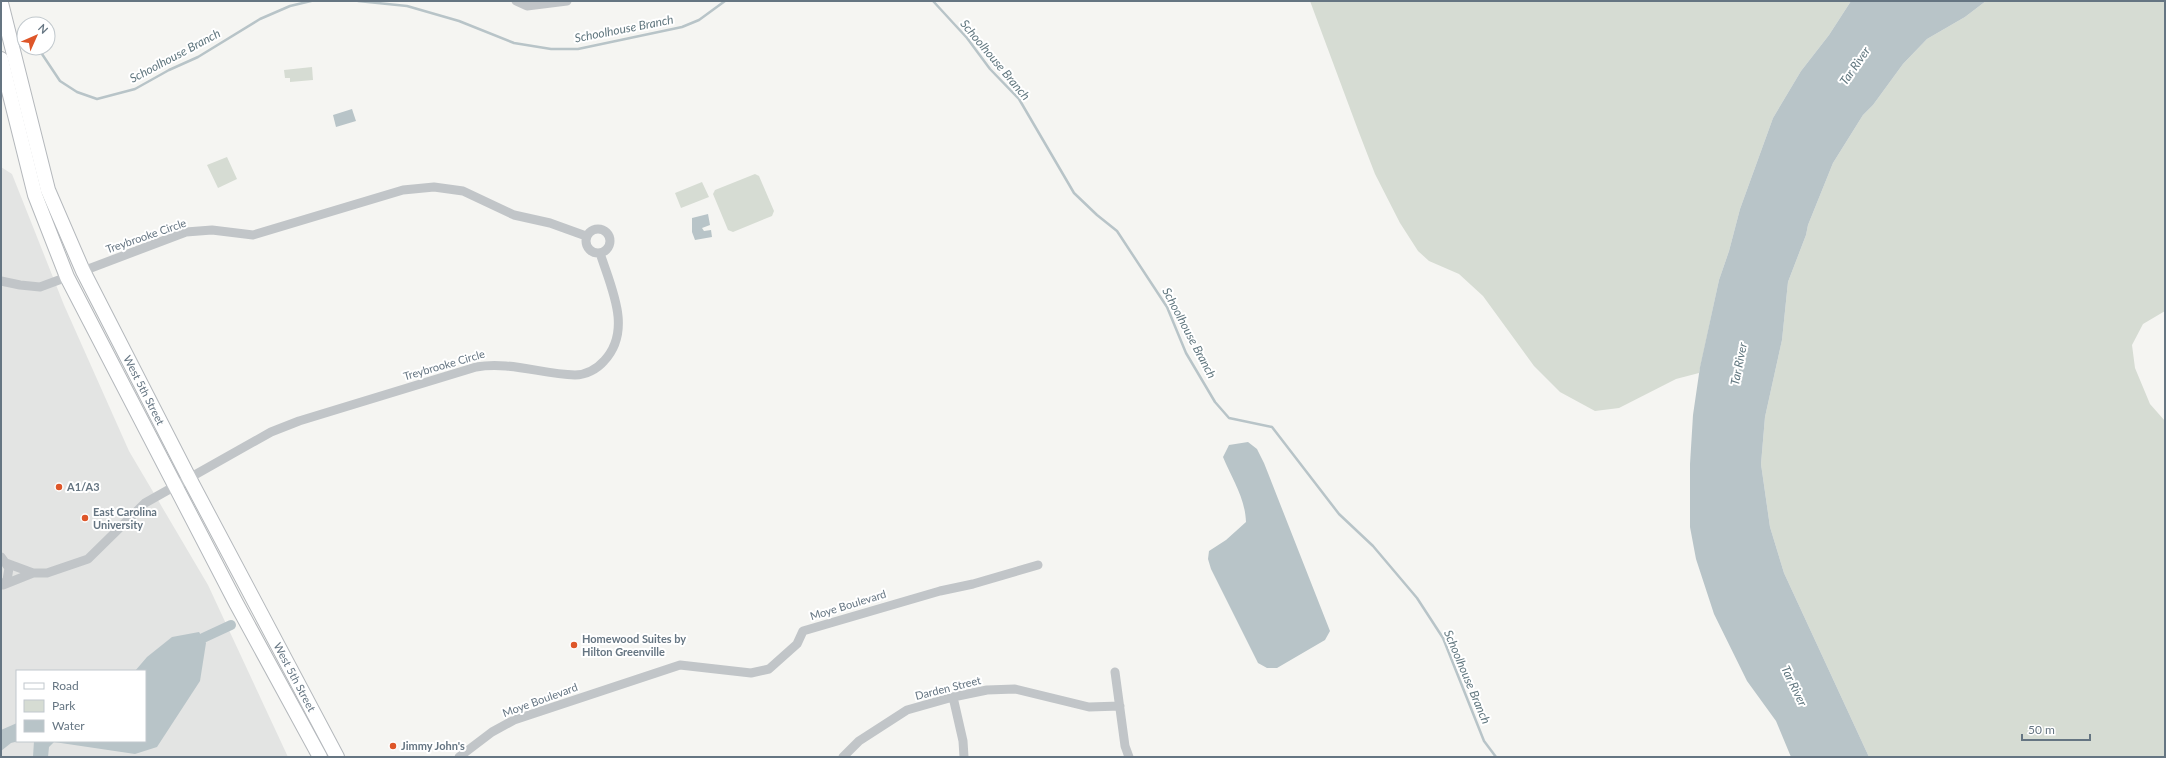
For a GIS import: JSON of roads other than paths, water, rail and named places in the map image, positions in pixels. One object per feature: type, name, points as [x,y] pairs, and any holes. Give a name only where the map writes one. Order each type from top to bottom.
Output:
[{"type":"main road","name":"West 5th Street","points":[[1,3],[48,190],[83,271],[188,478],[337,757]]},
{"type":"main road","name":"West 5th Street","points":[[1,59],[35,195],[67,277],[175,486],[320,757]]},
{"type":"street","points":[[516,1],[527,6],[567,1]]},
{"type":"street","name":"Treybrooke Circle","points":[[83,271],[186,232],[212,230],[253,235],[403,190],[434,187],[463,191],[514,215],[550,223],[586,236]]},
{"type":"street","points":[[595,229],[602,230],[608,235],[609,246],[600,252],[593,252],[587,247],[586,236],[595,229]]},
{"type":"street","name":"Treybrooke Circle","points":[[34,573],[47,573],[88,560],[145,503],[272,432],[299,421],[476,367],[493,364],[575,375],[595,369],[611,353],[619,332],[617,310],[600,252]]},
{"type":"street","points":[[1,281],[40,287],[67,277]]},
{"type":"street","points":[[4,560],[34,573]]},
{"type":"street","points":[[2,585],[9,574],[4,560]]},
{"type":"street","name":"Moye Boulevard","points":[[458,757],[492,732],[514,720],[545,708],[680,666],[751,673],[769,669],[797,644],[803,631],[940,590],[973,584],[1038,565]]},
{"type":"street","points":[[2,585],[34,573]]},
{"type":"street","points":[[1115,672],[1125,746],[1129,757]]},
{"type":"street","name":"Darden Street","points":[[843,757],[859,741],[907,710],[953,697],[987,690],[1015,689],[1089,707],[1120,706]]},
{"type":"street","points":[[953,697],[963,741],[964,757]]},
{"type":"water","name":"Tar River","points":[[1851,1],[1986,1],[1965,17],[1927,39],[1903,64],[1873,105],[1863,115],[1833,163],[1808,225],[1806,235],[1788,282],[1782,340],[1765,417],[1761,464],[1770,527],[1784,573],[1869,757],[1791,757],[1776,721],[1747,681],[1714,614],[1696,559],[1690,527],[1690,464],[1693,415],[1700,367],[1719,280],[1729,251],[1740,209],[1773,118],[1801,71],[1829,35]]},
{"type":"water","points":[[352,109],[356,121],[336,127],[333,115]]},
{"type":"water","points":[[708,214],[710,225],[702,228],[704,231],[711,230],[712,237],[695,240],[692,232],[692,218]]},
{"type":"water","points":[[1248,442],[1257,449],[1264,463],[1330,631],[1325,640],[1277,668],[1267,668],[1258,663],[1211,569],[1208,559],[1209,551],[1226,540],[1246,522],[1241,496],[1223,457],[1229,445]]},
{"type":"water","points":[[199,632],[206,643],[200,681],[157,747],[135,754],[54,742],[146,742],[146,670],[136,670],[147,657],[172,637]]},
{"type":"water","points":[[16,723],[16,742],[11,743],[1,751],[1,730]]},
{"type":"water","points":[[34,742],[54,742],[49,747],[48,757],[33,757]]},
{"type":"waterway","name":"Schoolhouse Branch","points":[[43,56],[60,81],[77,92],[97,99],[135,89],[169,70],[198,57],[260,19],[290,6],[311,1]]},
{"type":"waterway","name":"Schoolhouse Branch","points":[[358,1],[407,6],[459,21],[514,43],[551,49],[578,49],[682,27],[699,20],[725,1]]},
{"type":"waterway","name":"Schoolhouse Branch","points":[[933,1],[967,38],[990,69],[1019,99],[1074,193],[1097,215],[1117,231],[1167,307],[1186,353],[1215,402],[1229,418],[1272,427],[1339,514],[1373,546],[1417,598],[1443,638],[1484,741],[1496,757]]},
{"type":"waterway","points":[[203,638],[231,625]]},
{"type":"place","name":"A1/A3","points":[[59,487]]},
{"type":"place","name":"East Carolina University","points":[[85,518]]},
{"type":"place","name":"Homewood Suites by Hilton Greenville","points":[[574,645]]},
{"type":"place","name":"Jimmy John's","points":[[393,746]]}]
